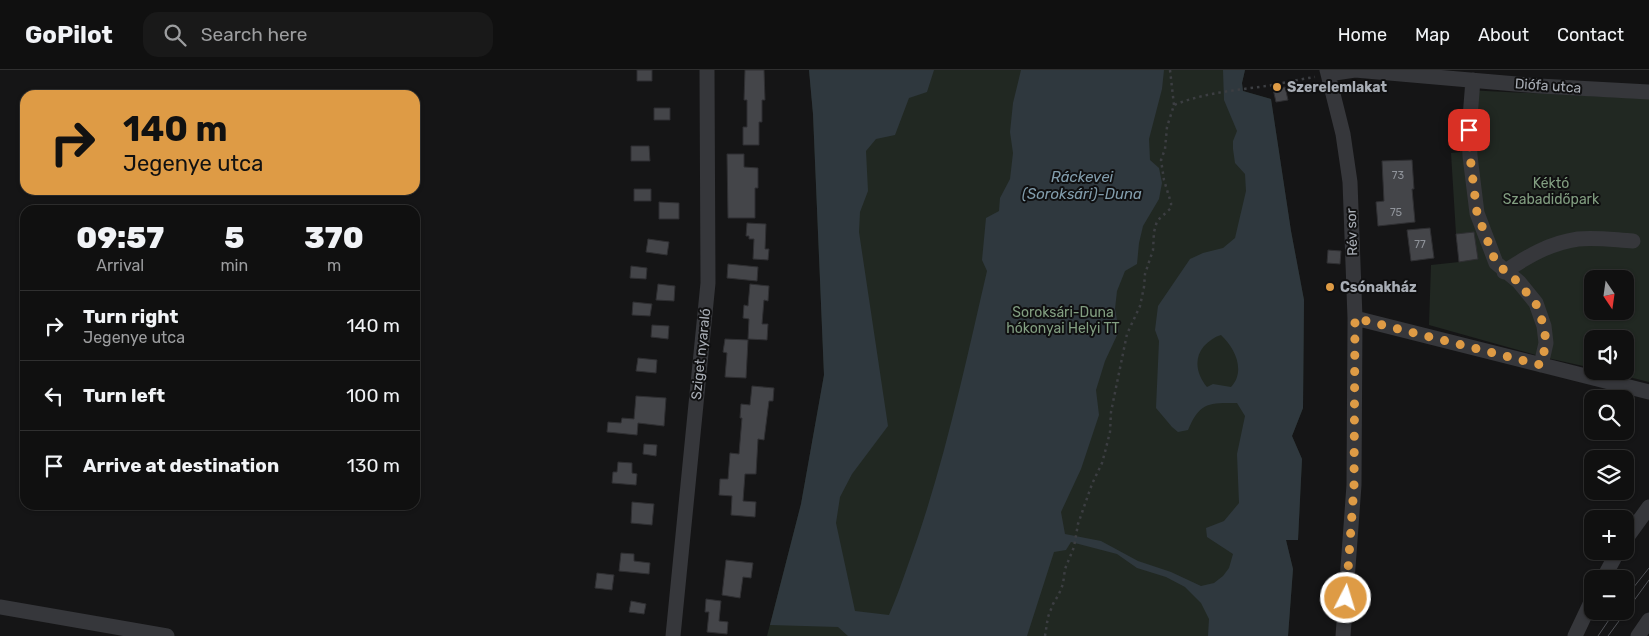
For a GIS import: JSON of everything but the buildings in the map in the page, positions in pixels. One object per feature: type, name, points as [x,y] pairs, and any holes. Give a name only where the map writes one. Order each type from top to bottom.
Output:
[{"type":"street","name":"Sziget nyaraló","points":[[674,636],[708,283],[707,70]]},
{"type":"street","name":"Diófa utca","points":[[1328,72],[1354,70],[1430,73],[1473,80],[1539,86],[1649,92]]},
{"type":"street","name":"Rév sor","points":[[1328,72],[1343,134],[1350,182],[1355,318],[1354,486],[1343,636]]},
{"type":"street","points":[[1473,80],[1469,139],[1477,213],[1496,263],[1504,272],[1518,282],[1536,304],[1544,326],[1546,343],[1541,365]]},
{"type":"street","points":[[1504,272],[1535,252],[1554,244],[1580,239],[1633,241]]},
{"type":"street","points":[[1355,318],[1649,392]]},
{"type":"street","points":[[1634,528],[1649,507]]},
{"type":"street","points":[[0,607],[167,636]]},
{"type":"street","points":[[1575,636],[1584,617]]},
{"type":"street","points":[[1638,636],[1649,620]]},
{"type":"path","points":[[1045,636],[1048,617],[1053,604],[1060,594],[1065,569],[1075,544],[1078,524],[1105,452],[1126,334],[1140,306],[1145,274],[1153,250],[1157,221],[1170,208],[1171,204],[1164,180],[1161,160],[1165,149],[1167,127],[1174,105],[1170,70]]},
{"type":"path","points":[[1174,105],[1192,98],[1243,90],[1249,87],[1272,85],[1328,72]]},
{"type":"green space","name":"Soroksári-Duna hókonyai Helyi TT","points":[[809,70],[1245,70],[1242,83],[1243,91],[1271,99],[1291,231],[1304,300],[1303,408],[1292,436],[1302,459],[1298,540],[1286,540],[1293,569],[1288,636],[767,636],[801,504],[824,375],[813,114]]},
{"type":"green space","name":"Kéktó Szabadidőpark","points":[[1466,90],[1649,99],[1649,382],[1634,378],[1634,330],[1584,330],[1584,366],[1543,357],[1429,325],[1431,265],[1459,262],[1451,153],[1460,152]]},
{"type":"water","name":"Ráckevei (Soroksári)-Duna","points":[[809,70],[934,70],[927,92],[909,98],[895,135],[876,139],[866,151],[868,191],[860,212],[859,232],[888,426],[852,474],[840,497],[836,523],[855,611],[889,615],[897,597],[932,493],[961,382],[987,271],[982,260],[986,218],[999,211],[1000,198],[1010,179],[1013,153],[1010,132],[1013,103],[1021,70],[1164,70],[1162,89],[1149,139],[1150,160],[1159,168],[1162,183],[1159,199],[1143,226],[1137,264],[1125,271],[1117,291],[1115,309],[1119,331],[1105,361],[1096,390],[1099,415],[1081,469],[1061,512],[1065,534],[1101,541],[1138,561],[1171,572],[1201,586],[1214,583],[1223,576],[1229,568],[1233,554],[1207,537],[1206,528],[1224,521],[1239,503],[1237,454],[1245,416],[1237,403],[1212,404],[1201,409],[1188,430],[1178,432],[1172,427],[1156,408],[1159,341],[1155,330],[1158,306],[1190,259],[1203,253],[1223,248],[1235,238],[1246,191],[1245,174],[1235,163],[1233,141],[1237,131],[1224,100],[1223,70],[1245,70],[1242,83],[1243,91],[1271,99],[1291,231],[1304,300],[1303,408],[1292,436],[1302,459],[1298,540],[1286,540],[1293,569],[1288,636],[1208,636],[1209,619],[1201,603],[1185,587],[1166,577],[1137,568],[1117,554],[1071,542],[1066,550],[1054,552],[1027,636],[848,636],[838,627],[770,625],[801,504],[824,375],[813,114]],"holes":[[[1221,335],[1226,340],[1237,360],[1238,374],[1231,387],[1213,384],[1207,387],[1199,372],[1198,356],[1204,346],[1214,338]]]},
{"type":"tram line","points":[[1634,587],[1649,568]]},
{"type":"tram line","points":[[1608,636],[1649,580]]},
{"type":"tram line","points":[[1598,636],[1609,620]]},
{"type":"place","name":"Szerelemlakat","points":[[1277,87]]},
{"type":"place","name":"Csónakház","points":[[1330,287]]},
{"type":"route","points":[[1346,598],[1354,486],[1355,318],[1541,365],[1546,343],[1544,326],[1536,304],[1529,293],[1496,263],[1477,213],[1469,130]]}]
